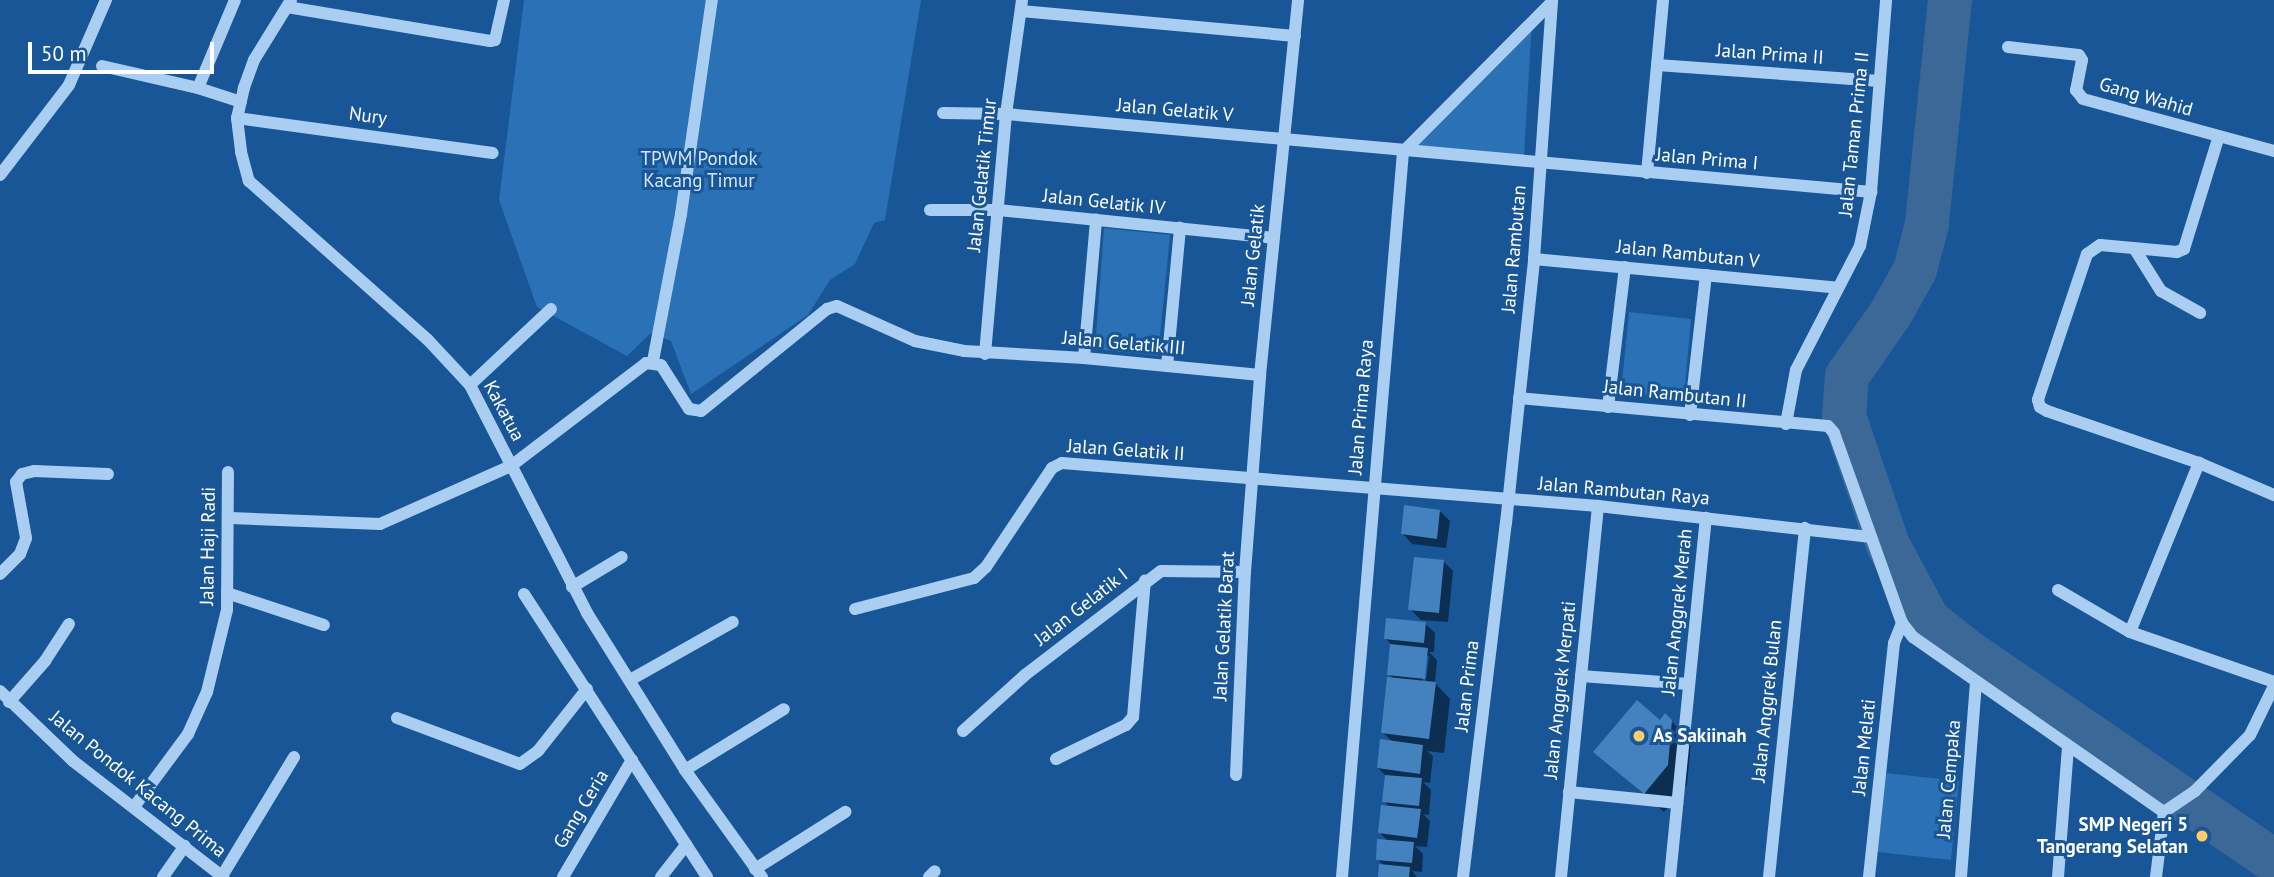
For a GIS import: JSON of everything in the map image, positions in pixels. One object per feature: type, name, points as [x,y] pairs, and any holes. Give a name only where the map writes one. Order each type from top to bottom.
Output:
[{"type":"street","points":[[198,88],[235,0]]},
{"type":"street","points":[[289,4],[490,41],[495,40],[504,0]]},
{"type":"street","points":[[230,518],[380,524],[511,466],[646,363],[653,361],[681,214],[712,0]]},
{"type":"street","name":"Jalan Gelatik","points":[[1254,479],[1260,375],[1298,0]]},
{"type":"street","points":[[1647,173],[1663,0]]},
{"type":"street","name":"Jalan Taman Prima II","points":[[1786,424],[1796,370],[1860,246],[1871,191],[1886,0]]},
{"type":"street","points":[[0,175],[69,85],[102,1]]},
{"type":"street","points":[[1404,152],[1552,1]]},
{"type":"street","name":"Jalan Rambutan","points":[[1509,500],[1534,259],[1552,1]]},
{"type":"street","name":"Kakatua","points":[[289,4],[254,60],[237,100],[241,152],[249,180],[428,340],[470,385],[572,587],[685,770],[759,873]]},
{"type":"street","points":[[1021,5],[1294,36]]},
{"type":"street","name":"Jalan Gelatik Timur","points":[[985,354],[1006,114],[1021,5]]},
{"type":"street","name":"Gang Wahid","points":[[2008,47],[2079,55],[2082,60],[2076,90],[2083,99],[2146,114],[2218,139],[2272,146]]},
{"type":"street","name":"Jalan Prima II","points":[[1657,65],[1879,81]]},
{"type":"street","points":[[102,66],[198,88],[237,100]]},
{"type":"street","name":"Jalan Gelatik V","points":[[943,113],[1006,114],[1404,152]]},
{"type":"street","name":"Nury","points":[[237,118],[493,153]]},
{"type":"street","points":[[2218,139],[2184,249],[2100,245],[2087,254],[2038,400],[2040,407],[2047,411],[2199,463],[2274,495]]},
{"type":"street","name":"Jalan Prima I","points":[[1404,152],[1871,191]]},
{"type":"street","name":"Jalan Prima Raya","points":[[1342,877],[1373,489],[1404,152]]},
{"type":"street","name":"Jalan Gelatik IV","points":[[930,210],[998,210],[1274,238]]},
{"type":"street","points":[[1084,358],[1096,220]]},
{"type":"street","points":[[1167,366],[1180,228]]},
{"type":"street","points":[[2134,248],[2161,291],[2200,313]]},
{"type":"street","name":"Jalan Rambutan V","points":[[1534,259],[1838,288]]},
{"type":"street","points":[[1608,407],[1625,267]]},
{"type":"street","points":[[1690,415],[1706,275]]},
{"type":"street","name":"Jalan Gelatik III","points":[[653,361],[661,365],[689,409],[701,411],[827,309],[837,306],[915,341],[985,354],[1084,358],[1260,375]]},
{"type":"street","points":[[470,385],[551,309]]},
{"type":"street","name":"Jalan Rambutan II","points":[[1519,398],[1828,426],[1834,433],[1871,537]]},
{"type":"street","name":"Jalan Gelatik II","points":[[855,609],[974,578],[986,567],[1052,468],[1062,463],[1373,489]]},
{"type":"street","points":[[2130,632],[2199,463]]},
{"type":"street","points":[[0,574],[20,554],[26,538],[16,482],[22,474],[34,471],[108,474]]},
{"type":"street","name":"Jalan Haji Radi","points":[[134,807],[188,734],[207,692],[227,610],[230,518],[228,472]]},
{"type":"street","name":"Jalan Gelatik Barat","points":[[1236,775],[1245,572],[1254,479]]},
{"type":"street","name":"Jalan Rambutan Raya","points":[[1373,489],[1598,506],[1871,537]]},
{"type":"street","name":"Jalan Prima","points":[[1463,877],[1509,500]]},
{"type":"street","name":"Jalan Anggrek Merpati","points":[[1561,877],[1598,506]]},
{"type":"street","name":"Jalan Anggrek Merah","points":[[1670,877],[1706,518]]},
{"type":"street","name":"Jalan Anggrek Bulan","points":[[1769,877],[1805,528]]},
{"type":"street","points":[[1871,537],[1902,623],[1929,651],[2164,812]]},
{"type":"street","points":[[572,587],[622,557]]},
{"type":"street","name":"Jalan Gelatik I","points":[[962,731],[1025,675],[1145,581],[1169,569],[1245,572]]},
{"type":"street","points":[[1056,759],[1126,725],[1133,716],[1145,581]]},
{"type":"street","points":[[2057,590],[2130,632],[2274,684],[2250,735],[2195,791],[2164,812],[2156,877]]},
{"type":"street","points":[[227,593],[324,625]]},
{"type":"street","points":[[524,594],[707,877]]},
{"type":"street","points":[[629,680],[733,622]]},
{"type":"street","name":"Jalan Melati","points":[[1869,877],[1894,643],[1902,623]]},
{"type":"street","points":[[9,702],[45,662],[69,624]]},
{"type":"street","points":[[1581,676],[1689,684]]},
{"type":"street","name":"Jalan Cempaka","points":[[1961,877],[1976,683]]},
{"type":"street","points":[[397,718],[513,764],[520,764],[538,751],[587,689]]},
{"type":"street","name":"Jalan Pondok Kacang Prima","points":[[0,691],[73,761],[222,876]]},
{"type":"street","points":[[685,770],[784,709]]},
{"type":"street","points":[[2058,877],[2068,748]]},
{"type":"street","points":[[222,876],[294,757]]},
{"type":"street","name":"Gang Ceria","points":[[563,877],[632,760]]},
{"type":"street","points":[[1569,792],[1677,803]]},
{"type":"street","points":[[759,873],[845,812]]},
{"type":"street","points":[[661,877],[686,845]]},
{"type":"street","points":[[163,877],[185,846]]},
{"type":"green space","name":"TPWM Pondok Kacang Timur","points":[[524,0],[921,0],[885,220],[874,223],[855,264],[830,280],[808,315],[691,394],[671,341],[651,333],[627,356],[537,307],[499,200]]},
{"type":"green space","points":[[1532,21],[1524,155],[1415,146]]},
{"type":"green space","points":[[1104,228],[1170,235],[1158,356],[1095,349]]},
{"type":"green space","points":[[1629,312],[1691,319],[1684,397],[1621,393]]},
{"type":"green space","points":[[1876,772],[1959,781],[1951,860],[1868,851]]},
{"type":"building","points":[[1404,505],[1440,510],[1437,539],[1401,534]]},
{"type":"building","points":[[1414,557],[1444,560],[1439,613],[1408,610]]},
{"type":"building","points":[[1386,618],[1426,622],[1424,643],[1384,639]]},
{"type":"building","points":[[1390,644],[1428,648],[1425,679],[1387,675]]},
{"type":"building","points":[[1387,677],[1436,682],[1429,739],[1381,733]]},
{"type":"building","name":"As Sakiinah","points":[[1637,700],[1660,720],[1665,713],[1672,720],[1668,765],[1644,794],[1593,752]]},
{"type":"building","points":[[1380,739],[1423,745],[1420,774],[1377,768]]},
{"type":"building","points":[[1385,775],[1422,778],[1419,806],[1382,802]]},
{"type":"building","points":[[1381,805],[1421,809],[1417,838],[1378,833]]},
{"type":"building","points":[[1377,839],[1414,842],[1412,863],[1376,860]]},
{"type":"building","points":[[1379,864],[1410,867],[1409,877],[1378,877]]},
{"type":"waterway","points":[[1950,0],[1927,224],[1915,270],[1891,313],[1847,376],[1844,416],[1888,545],[1928,620],[1967,651],[2274,861]]},
{"type":"place","name":"As Sakiinah","points":[[1639,736]]},
{"type":"place","name":"SMP Negeri 5 Tangerang Selatan","points":[[2202,836]]}]
